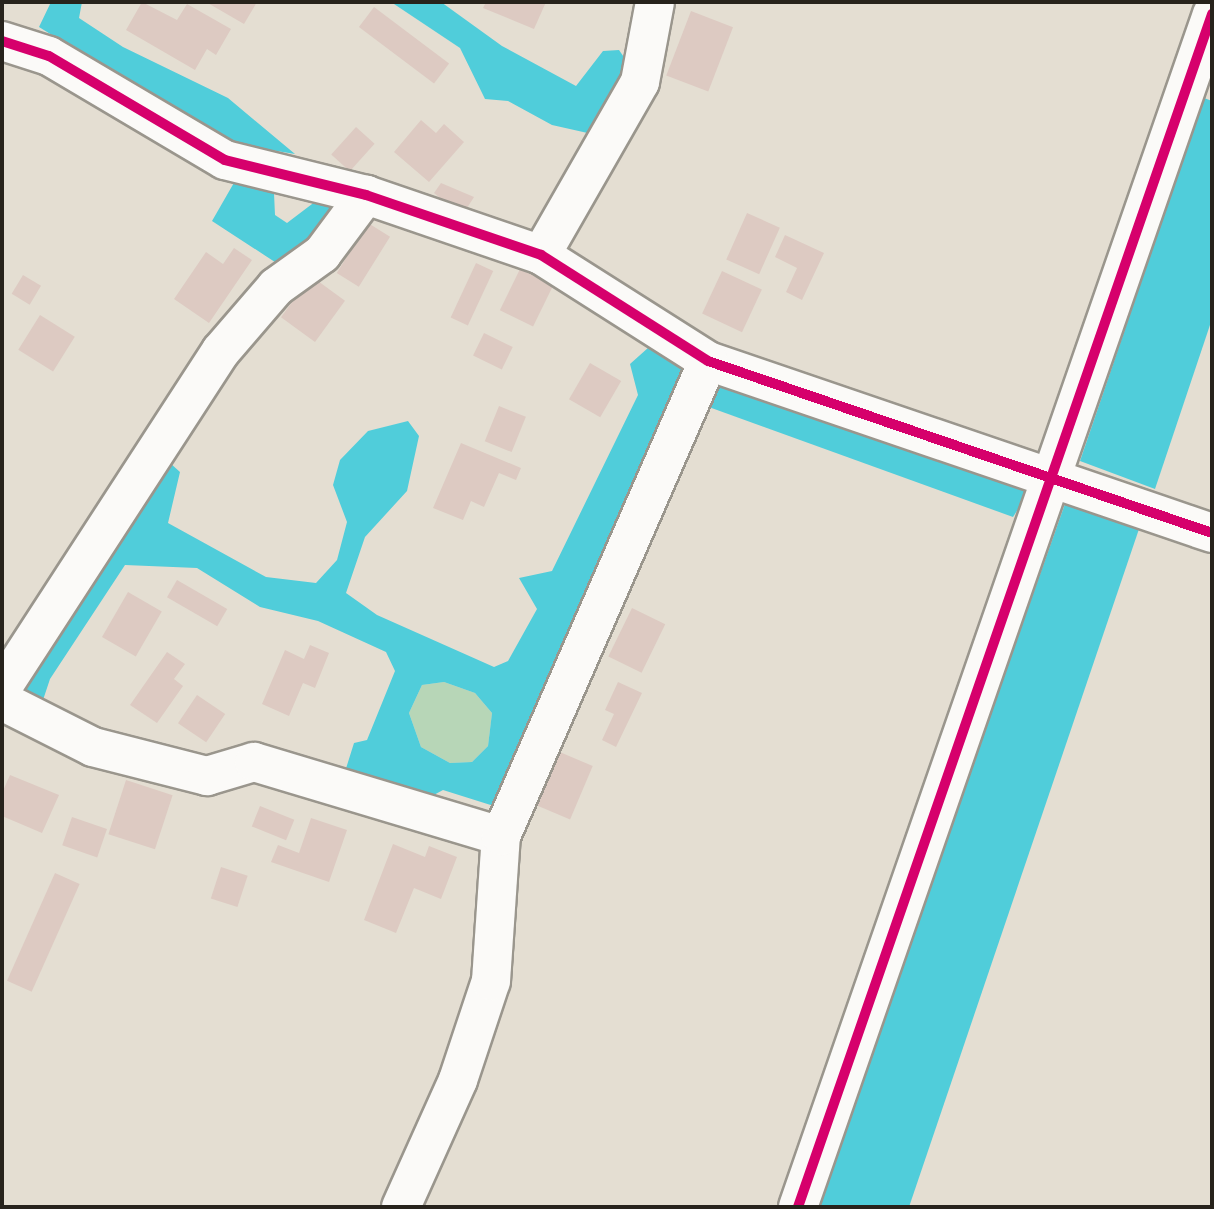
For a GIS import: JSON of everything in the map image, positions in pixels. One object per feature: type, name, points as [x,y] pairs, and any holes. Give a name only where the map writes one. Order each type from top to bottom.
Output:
[{"type":"street","points":[[541,255],[640,82],[655,2]]},
{"type":"street","points":[[798,1207],[1051,477],[1202,80],[1212,14]]},
{"type":"street","points":[[2,41],[49,56],[225,160],[366,195],[541,255],[708,361],[1212,533]]},
{"type":"street","points":[[366,195],[322,254],[276,287],[221,351],[14,705],[93,747],[207,776],[254,762],[501,836]]},
{"type":"street","points":[[401,1207],[458,1080],[491,981],[501,836],[708,361]]},
{"type":"green space","points":[[444,682],[475,693],[492,713],[488,746],[472,762],[450,763],[421,747],[409,713],[422,685]]},
{"type":"water","points":[[51,2],[82,2],[79,18],[123,47],[228,98],[295,154],[227,143],[39,27]]},
{"type":"water","points":[[391,2],[441,2],[502,46],[576,86],[603,51],[619,50],[630,66],[592,134],[552,125],[508,101],[485,99],[460,48]]},
{"type":"water","points":[[1204,98],[1212,101],[1212,319],[1155,489],[1080,461]]},
{"type":"water","points":[[235,181],[274,193],[275,215],[287,223],[316,201],[334,207],[315,241],[278,264],[212,221]]},
{"type":"water","points":[[658,339],[683,360],[687,380],[497,807],[443,790],[419,803],[343,778],[354,743],[367,740],[395,671],[386,652],[318,621],[260,607],[197,568],[125,565],[50,679],[39,712],[24,704],[20,681],[170,463],[180,472],[168,523],[266,577],[316,583],[337,560],[347,522],[333,485],[340,460],[368,431],[408,421],[419,436],[407,491],[365,537],[346,593],[377,615],[494,667],[508,661],[537,609],[519,578],[552,571],[638,395],[630,364]],"holes":[[[444,682],[475,693],[492,713],[488,746],[472,762],[450,763],[421,747],[409,713],[422,685]]]},
{"type":"water","points":[[723,376],[1026,481],[1024,500],[1013,517],[706,406]]},
{"type":"water","points":[[1066,501],[1139,529],[909,1207],[816,1207]]},
{"type":"building","points":[[142,2],[177,20],[187,4],[231,29],[216,55],[207,49],[195,70],[126,30]]},
{"type":"building","points":[[206,2],[257,2],[244,24]]},
{"type":"building","points":[[486,2],[546,2],[534,29],[483,8]]},
{"type":"building","points":[[374,7],[449,64],[434,84],[359,27]]},
{"type":"building","points":[[691,11],[733,27],[708,92],[666,75]]},
{"type":"building","points":[[421,120],[436,133],[444,124],[464,142],[429,182],[394,152]]},
{"type":"building","points":[[356,127],[375,144],[350,171],[331,154]]},
{"type":"building","points":[[441,183],[474,197],[462,216],[434,193]]},
{"type":"building","points":[[747,213],[780,228],[759,274],[726,260]]},
{"type":"building","points":[[368,223],[390,237],[359,287],[337,273]]},
{"type":"building","points":[[785,235],[824,253],[802,300],[786,292],[797,268],[775,257]]},
{"type":"building","points":[[234,248],[252,260],[209,323],[174,299],[206,252],[223,264]]},
{"type":"building","points":[[476,263],[493,271],[468,325],[451,317]]},
{"type":"building","points":[[520,269],[553,285],[533,327],[500,310]]},
{"type":"building","points":[[722,271],[762,290],[742,332],[702,314]]},
{"type":"building","points":[[23,275],[41,286],[30,305],[12,294]]},
{"type":"building","points":[[311,276],[345,301],[315,342],[281,317]]},
{"type":"building","points":[[40,315],[75,337],[53,371],[18,350]]},
{"type":"building","points":[[484,333],[513,347],[502,369],[473,355]]},
{"type":"building","points":[[590,363],[621,381],[600,417],[569,399]]},
{"type":"building","points":[[499,406],[526,417],[512,452],[485,441]]},
{"type":"building","points":[[461,443],[521,468],[516,480],[499,473],[484,507],[471,501],[463,520],[433,508]]},
{"type":"building","points":[[177,580],[227,609],[217,626],[167,597]]},
{"type":"building","points":[[128,592],[162,612],[136,657],[102,637]]},
{"type":"building","points":[[632,608],[665,624],[642,673],[608,657]]},
{"type":"building","points":[[310,645],[329,653],[315,688],[303,683],[289,716],[262,704],[285,650],[304,659]]},
{"type":"building","points":[[167,652],[185,664],[174,679],[183,686],[157,723],[130,705]]},
{"type":"building","points":[[618,682],[642,693],[616,747],[602,740],[614,714],[605,710]]},
{"type":"building","points":[[197,695],[225,714],[206,742],[178,723]]},
{"type":"building","points":[[555,750],[593,766],[570,819],[532,803]]},
{"type":"building","points":[[10,775],[59,795],[42,833],[2,816],[2,793]]},
{"type":"building","points":[[126,780],[173,795],[155,849],[108,834]]},
{"type":"building","points":[[260,806],[294,820],[286,840],[252,826]]},
{"type":"building","points":[[72,817],[107,829],[97,857],[62,845]]},
{"type":"building","points":[[311,818],[347,830],[329,882],[271,862],[278,845],[299,853]]},
{"type":"building","points":[[393,844],[425,857],[429,846],[457,857],[441,899],[414,888],[396,933],[364,920]]},
{"type":"building","points":[[221,867],[248,876],[237,907],[211,898]]},
{"type":"building","points":[[55,873],[80,884],[32,992],[7,981]]},
{"type":"cycle path","points":[[798,1207],[1212,14]]},
{"type":"cycle path","points":[[2,41],[49,56],[225,160],[366,195],[541,255],[708,361],[1212,533]]}]
